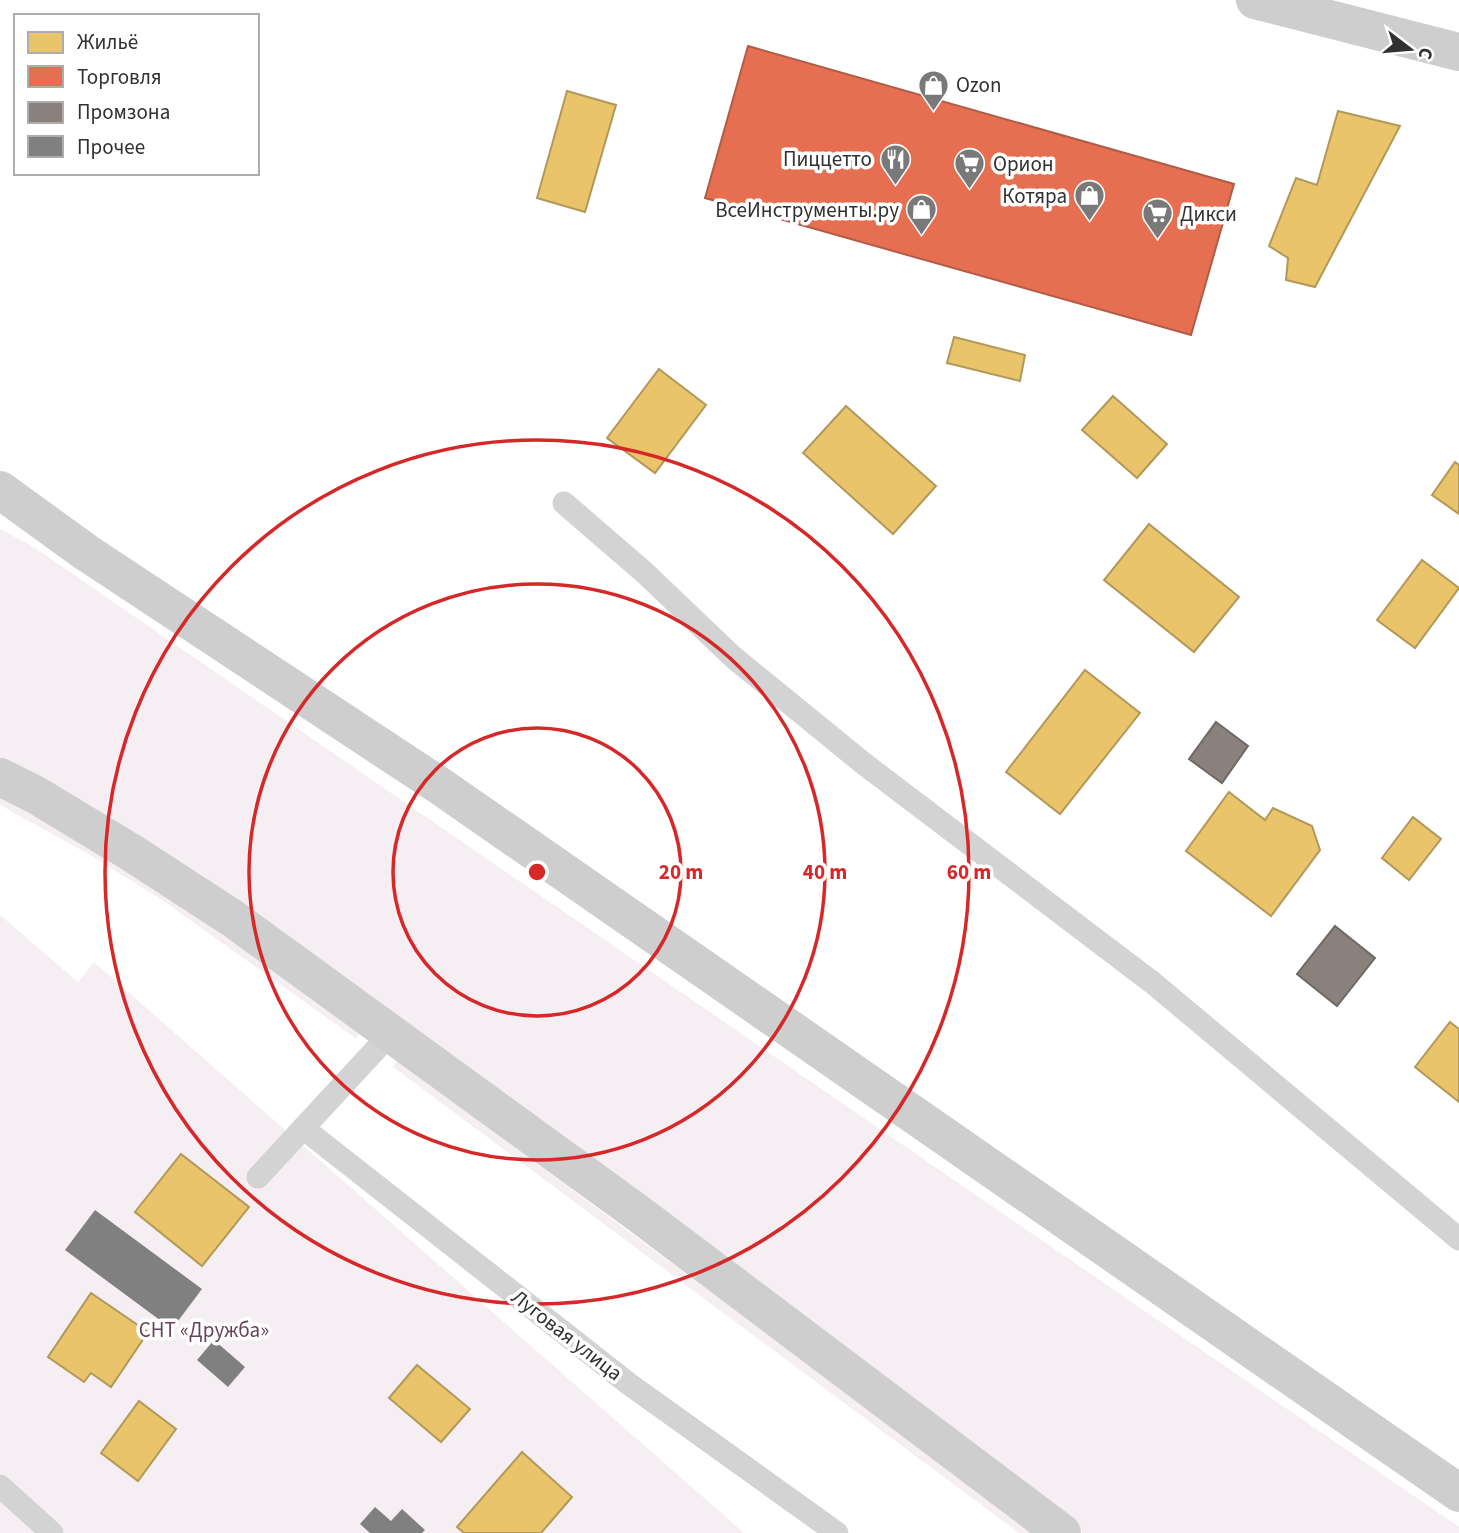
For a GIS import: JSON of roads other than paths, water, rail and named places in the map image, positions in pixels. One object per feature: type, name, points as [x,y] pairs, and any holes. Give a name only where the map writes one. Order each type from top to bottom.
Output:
[{"type":"main road","points":[[1255,0],[1459,52]]},
{"type":"main road","points":[[8,500],[440,786],[1459,1493]]},
{"type":"main road","points":[[0,777],[36,795],[132,853],[232,918],[639,1213],[1062,1533]]},
{"type":"lane","points":[[564,503],[645,573],[733,657],[863,763],[1153,983],[1459,1239]]},
{"type":"lane","points":[[258,1177],[391,1033]]},
{"type":"lane","name":"Луговая улица","points":[[303,1128],[629,1384],[837,1533]]},
{"type":"lane","points":[[0,1486],[52,1533]]},
{"type":"place","name":"Ozon","points":[[933,112]]},
{"type":"place","name":"Пиццетто","points":[[895,186]]},
{"type":"place","name":"Орион","points":[[970,191]]},
{"type":"place","name":"Котяра","points":[[1090,223]]},
{"type":"place","name":"ВсеИнструменты.ру","points":[[922,237]]},
{"type":"place","name":"Дикси","points":[[1157,241]]},
{"type":"park label","name":"СНТ «Дружба»","points":[[204,1330]]}]
